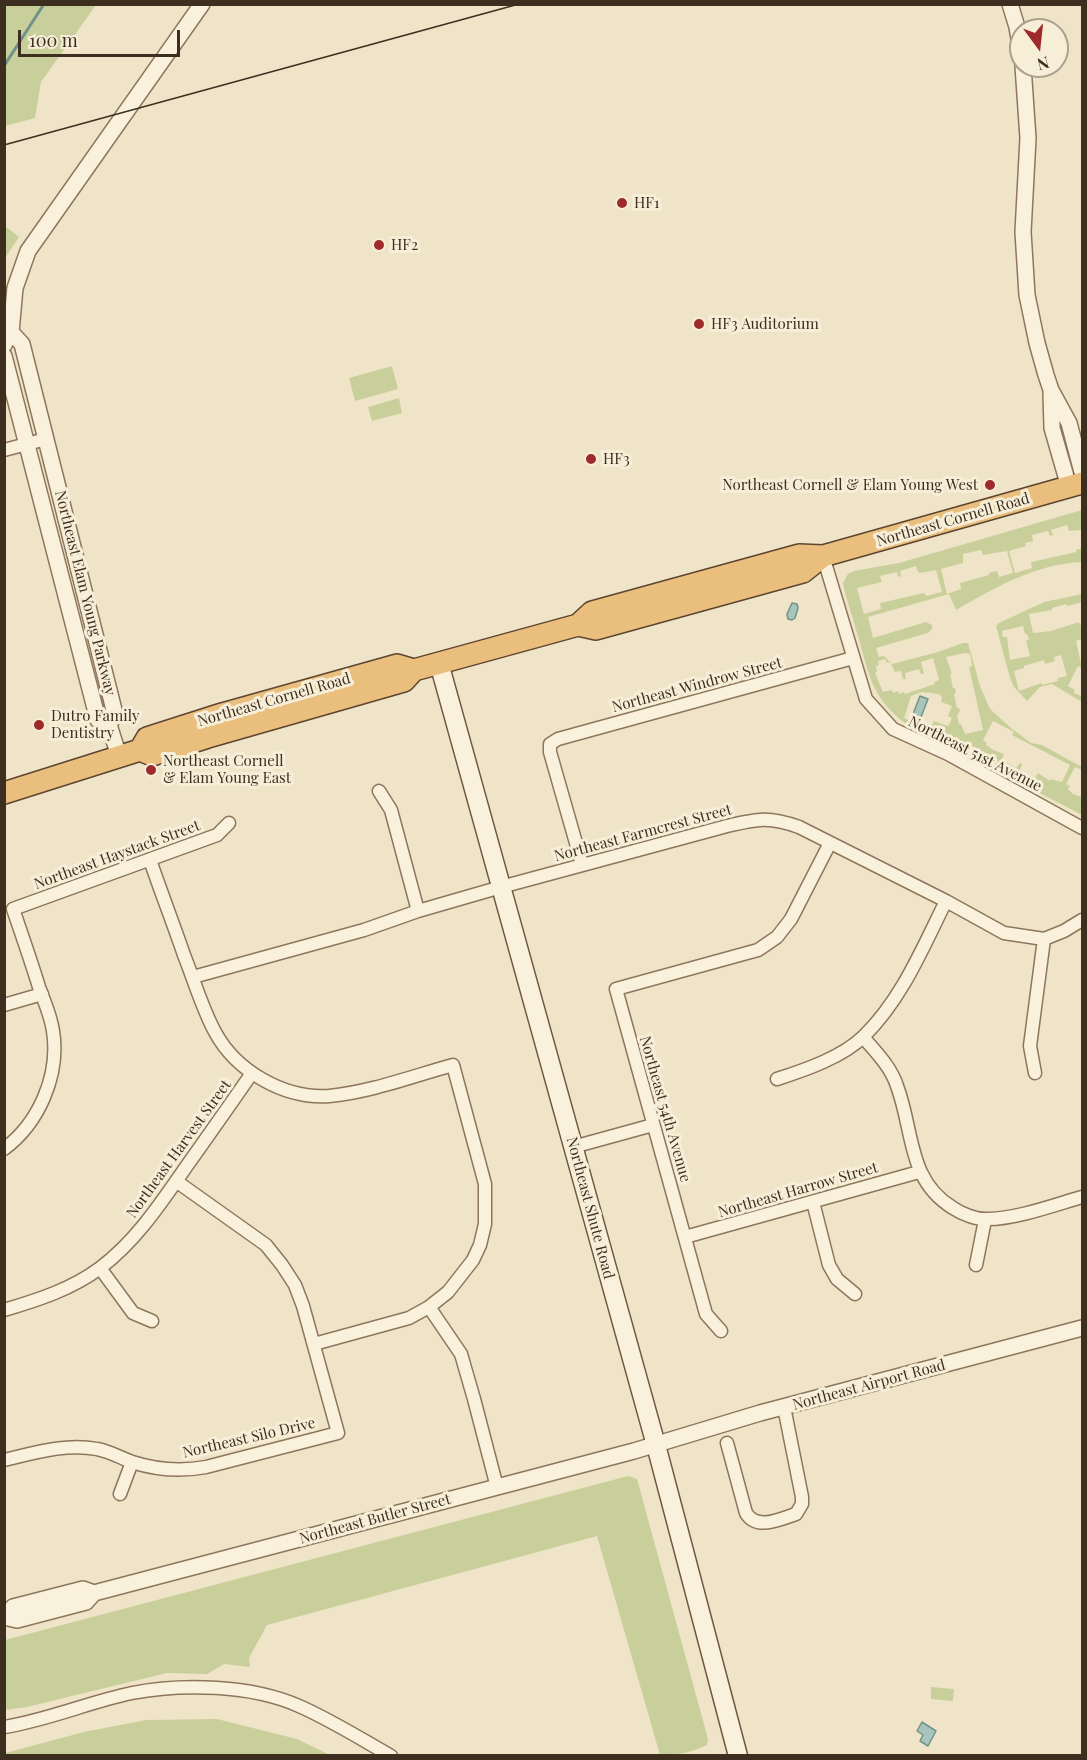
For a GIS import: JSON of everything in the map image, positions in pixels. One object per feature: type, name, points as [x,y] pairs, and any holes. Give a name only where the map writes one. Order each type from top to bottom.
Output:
[{"type":"highway","name":"Northeast Cornell Road","points":[[4,794],[140,750],[152,755],[208,736],[404,681],[414,670],[578,625],[592,612],[799,555],[823,556],[1078,481]]},
{"type":"main road","name":"Northeast Shute Road","points":[[439,663],[656,1445],[738,1755]]},
{"type":"street","name":"Northeast Elam Young Parkway","points":[[4,356],[98,720],[109,725],[115,714],[22,344],[8,338],[15,288],[28,251],[202,4]]},
{"type":"street","points":[[1024,78],[1028,138],[1023,232],[1025,276],[1037,343],[1051,390],[1052,428],[1078,481]]},
{"type":"street","points":[[4,450],[46,439]]},
{"type":"street","name":"Northeast 51st Avenue","points":[[823,556],[866,699],[893,729],[948,754],[1083,828]]},
{"type":"street","name":"Northeast Windrow Street","points":[[582,864],[550,752],[550,744],[574,733],[853,658]]},
{"type":"street","points":[[109,725],[119,756]]},
{"type":"street","points":[[379,791],[391,810],[418,911]]},
{"type":"street","name":"Northeast Farmcrest Street","points":[[193,977],[364,930],[418,911],[582,864],[762,819],[780,820],[799,826],[1004,933],[1044,939]]},
{"type":"street","name":"Northeast Haystack Street","points":[[42,994],[13,909],[217,835],[229,824]]},
{"type":"street","name":"Northeast 54th Avenue","points":[[721,1331],[706,1314],[616,989],[758,950],[777,937],[791,919],[830,843]]},
{"type":"street","points":[[150,860],[215,1033],[231,1054],[252,1073],[277,1087],[300,1093],[327,1096],[354,1092],[453,1065],[485,1184],[485,1224],[480,1245],[464,1273],[448,1292],[429,1307],[409,1318],[314,1344],[295,1285],[266,1245],[176,1181]]},
{"type":"street","points":[[777,1079],[827,1060],[863,1037],[905,983],[946,901]]},
{"type":"street","points":[[1035,1072],[1030,1046],[1044,939],[1083,920]]},
{"type":"street","points":[[4,1005],[42,994],[53,1030],[54,1055],[43,1100],[32,1121],[18,1138],[4,1149]]},
{"type":"street","points":[[863,1037],[884,1061],[897,1085],[920,1172],[943,1202],[960,1212],[985,1220],[1002,1218],[1083,1197]]},
{"type":"street","name":"Northeast Harvest Street","points":[[4,1310],[36,1301],[65,1289],[100,1268],[122,1249],[150,1218],[252,1073]]},
{"type":"street","points":[[573,1147],[653,1125]]},
{"type":"street","name":"Northeast Harrow Street","points":[[685,1237],[920,1172]]},
{"type":"street","points":[[813,1202],[829,1264],[837,1279],[855,1294]]},
{"type":"street","points":[[975,1265],[985,1220]]},
{"type":"street","points":[[100,1268],[133,1313],[152,1321]]},
{"type":"street","points":[[429,1307],[461,1354],[497,1487]]},
{"type":"street","name":"Northeast Airport Road","points":[[656,1445],[784,1407],[1083,1328]]},
{"type":"street","name":"Northeast Silo Drive","points":[[4,1460],[45,1450],[75,1447],[98,1449],[155,1468],[188,1470],[338,1433],[314,1344]]},
{"type":"street","points":[[727,1443],[746,1513],[750,1519],[756,1522],[769,1522],[796,1514],[802,1504],[802,1497],[784,1407]]},
{"type":"street","name":"Northeast Butler Street","points":[[4,1616],[13,1607],[83,1589],[94,1593],[656,1445]]},
{"type":"street","points":[[120,1494],[132,1462]]},
{"type":"street","points":[[4,1727],[132,1693],[161,1689],[228,1690],[272,1696],[298,1705],[391,1755]]},
{"type":"green space","points":[[6,4],[96,5],[41,82],[35,118],[5,126]]},
{"type":"green space","points":[[5,226],[19,237],[5,258]]},
{"type":"green space","points":[[392,366],[398,389],[355,401],[349,378]]},
{"type":"green space","points":[[399,398],[402,413],[372,421],[368,407]]},
{"type":"green space","points":[[1082,510],[1082,530],[1069,531],[1067,525],[1051,530],[1053,535],[1050,536],[1048,531],[1032,535],[1033,541],[1025,543],[1026,546],[1009,551],[1015,573],[1032,568],[1031,562],[1076,552],[1082,548],[1082,562],[1032,572],[1001,585],[956,610],[949,594],[868,617],[873,638],[926,622],[932,625],[928,633],[876,648],[879,657],[884,656],[890,662],[892,664],[968,643],[980,686],[990,709],[1031,743],[1042,745],[1082,767],[1082,770],[1075,767],[1066,784],[1070,786],[1068,789],[1073,794],[1082,797],[1082,815],[905,723],[893,713],[872,683],[846,596],[843,583],[848,574],[899,563]],"holes":[[[981,550],[983,555],[1007,551],[1013,573],[999,577],[997,571],[989,573],[989,575],[960,583],[961,589],[947,594],[941,569],[963,563],[963,554]],[[916,566],[920,573],[936,570],[942,592],[926,596],[924,593],[880,603],[881,609],[864,614],[857,588],[882,582],[880,576],[897,572],[898,577],[901,576],[900,571]],[[970,654],[972,666],[969,667],[983,730],[965,734],[957,716],[960,711],[957,708],[955,688],[953,688],[950,674],[952,674],[946,657]],[[933,658],[939,680],[934,682],[935,684],[905,694],[904,692],[899,694],[898,691],[893,693],[892,690],[883,692],[875,673],[877,672],[876,666],[879,665],[878,661],[885,659],[887,663],[890,662],[895,672],[901,671],[903,679],[906,679],[905,673],[919,669],[921,674],[924,674],[921,662]],[[922,692],[939,694],[942,697],[941,702],[952,706],[948,716],[952,718],[948,726],[934,721],[928,729],[904,718],[911,696]],[[993,721],[1014,732],[1012,735],[1070,765],[1062,782],[1051,779],[1050,781],[1038,773],[1035,778],[1020,770],[1022,764],[1020,763],[1016,768],[1002,760],[1004,754],[991,749],[983,740]]]},
{"type":"green space","points":[[1082,594],[1082,602],[1029,614],[1033,633],[1051,631],[1079,622],[1080,625],[1082,624],[1082,639],[1076,641],[1082,668],[1078,666],[1068,686],[1075,690],[1074,693],[1082,695],[1082,702],[1052,684],[1040,687],[1027,701],[1014,687],[1010,678],[996,626],[1044,602]],"holes":[[[1023,626],[1029,639],[1026,641],[1030,656],[1010,660],[1007,637],[1003,637],[1002,631]],[[1061,655],[1067,676],[1058,678],[1058,681],[1042,685],[1041,683],[1019,691],[1014,671],[1044,660],[1045,664],[1055,661],[1054,657]]]},
{"type":"green space","points":[[628,1476],[637,1479],[708,1739],[707,1745],[696,1750],[660,1755],[597,1536],[267,1625],[249,1658],[250,1667],[224,1664],[207,1674],[167,1673],[27,1707],[5,1710],[5,1640]]},
{"type":"green space","points":[[931,1687],[954,1689],[953,1701],[931,1699]]},
{"type":"green space","points":[[217,1719],[297,1739],[330,1755],[5,1755],[5,1753],[84,1732],[146,1720]]},
{"type":"water","points":[[792,603],[797,604],[798,608],[792,620],[788,619],[787,614]]},
{"type":"water","points":[[920,696],[928,699],[921,717],[913,714]]},
{"type":"water","points":[[922,1722],[936,1731],[928,1746],[920,1741],[923,1735],[917,1731]]},
{"type":"waterway","points":[[4,66],[44,4]]},
{"type":"tram line","points":[[4,145],[519,4]]},
{"type":"place","name":"HF1","points":[[622,203]]},
{"type":"place","name":"HF2","points":[[379,245]]},
{"type":"place","name":"HF3 Auditorium","points":[[699,324]]},
{"type":"place","name":"HF3","points":[[591,459]]},
{"type":"place","name":"Northeast Cornell & Elam Young West","points":[[990,485]]},
{"type":"place","name":"Dutro Family Dentistry","points":[[39,725]]},
{"type":"place","name":"Northeast Cornell & Elam Young East","points":[[151,770]]}]
